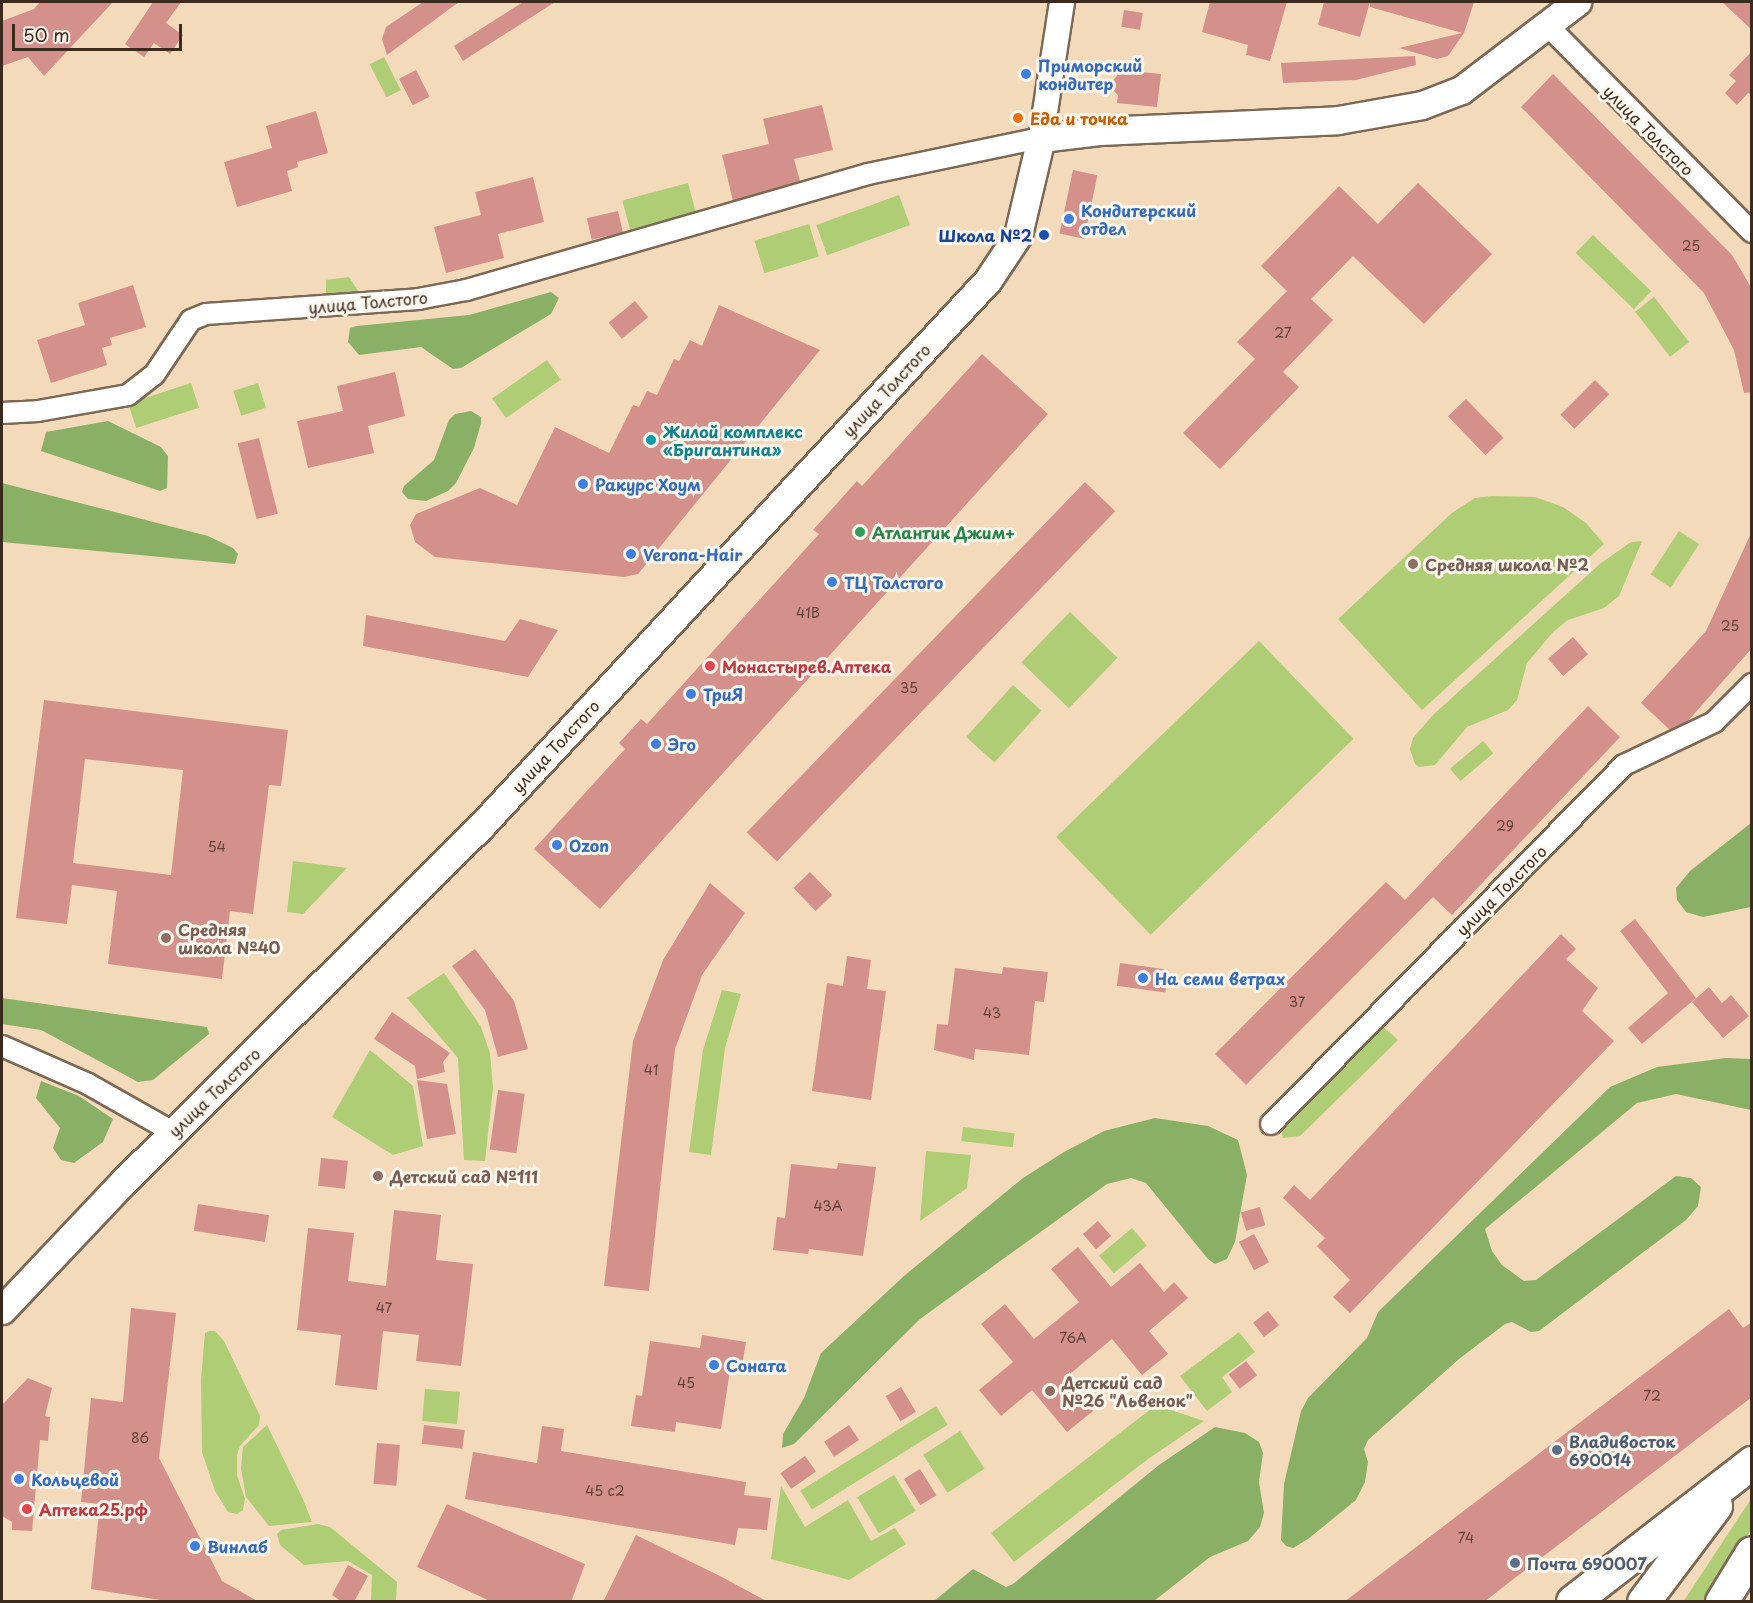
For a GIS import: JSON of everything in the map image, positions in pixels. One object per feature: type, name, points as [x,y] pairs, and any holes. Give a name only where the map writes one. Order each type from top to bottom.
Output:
[{"type":"highway","points":[[1573,1602],[1752,1464]]},
{"type":"highway","points":[[1644,1602],[1699,1526],[1752,1464]]},
{"type":"highway","points":[[1722,1602],[1752,1553]]},
{"type":"main road","points":[[1041,138],[1100,131],[1338,120],[1413,107],[1461,90],[1577,2]]},
{"type":"main road","name":"улица Толстого","points":[[2,1310],[173,1132],[481,826],[988,280],[1018,235],[1041,138]]},
{"type":"street","name":"улица Толстого","points":[[2,413],[38,411],[128,394],[154,375],[191,320],[206,314],[418,299],[466,290],[868,174],[1041,138],[1062,2]]},
{"type":"street","name":"улица Толстого","points":[[1548,26],[1752,232]]},
{"type":"street","name":"улица Толстого","points":[[1271,1124],[1624,765],[1714,722],[1752,684]]},
{"type":"street","points":[[2,1047],[88,1084],[173,1132]]},
{"type":"green space","points":[[384,57],[401,90],[387,97],[370,64]]},
{"type":"green space","points":[[688,183],[696,212],[630,230],[622,201]]},
{"type":"green space","points":[[899,195],[910,225],[827,255],[816,225]]},
{"type":"green space","points":[[809,224],[819,257],[764,273],[754,241]]},
{"type":"green space","points":[[1593,235],[1651,291],[1634,309],[1576,253]]},
{"type":"green space","points":[[349,277],[361,295],[326,297],[326,280]]},
{"type":"green space","points":[[551,292],[559,298],[551,314],[461,368],[453,369],[421,347],[359,355],[348,342],[350,328],[357,326],[469,315]]},
{"type":"green space","points":[[1654,297],[1689,342],[1670,357],[1635,312]]},
{"type":"green space","points":[[547,360],[561,380],[506,418],[492,398]]},
{"type":"green space","points":[[191,383],[199,408],[136,428],[128,403]]},
{"type":"green space","points":[[258,383],[266,408],[241,416],[233,391]]},
{"type":"green space","points":[[471,411],[481,417],[481,423],[474,448],[456,483],[448,491],[426,501],[408,499],[402,492],[404,486],[434,460],[449,420],[455,414]]},
{"type":"green space","points":[[108,421],[161,447],[168,456],[167,488],[160,491],[41,451],[46,432]]},
{"type":"green space","points":[[2,483],[208,536],[233,548],[238,554],[235,564],[2,542]]},
{"type":"green space","points":[[1535,497],[1563,507],[1586,523],[1604,544],[1422,710],[1338,619],[1452,513],[1475,498]]},
{"type":"green space","points":[[1679,531],[1699,544],[1671,588],[1651,575]]},
{"type":"green space","points":[[1642,541],[1619,596],[1604,608],[1568,620],[1553,632],[1527,663],[1517,700],[1508,710],[1467,727],[1435,765],[1419,767],[1415,764],[1410,749],[1413,738],[1434,714],[1601,563],[1631,542]]},
{"type":"green space","points":[[1070,612],[1117,658],[1069,708],[1021,662]]},
{"type":"green space","points":[[1259,641],[1353,739],[1151,935],[1056,837]]},
{"type":"green space","points":[[1013,685],[1041,710],[994,762],[966,737]]},
{"type":"green space","points":[[1483,741],[1493,753],[1460,781],[1450,769]]},
{"type":"green space","points":[[1751,823],[1751,907],[1703,917],[1686,912],[1677,900],[1676,888],[1690,871]]},
{"type":"green space","points":[[293,861],[347,868],[303,914],[287,912]]},
{"type":"green space","points":[[444,973],[481,1027],[490,1053],[493,1088],[485,1161],[464,1160],[458,1058],[407,998]]},
{"type":"green space","points":[[722,990],[741,994],[725,1048],[711,1155],[689,1152],[703,1050]]},
{"type":"green space","points":[[2,998],[207,1027],[209,1034],[153,1080],[138,1082],[41,1030],[2,1024]]},
{"type":"green space","points":[[1381,1025],[1398,1040],[1300,1136],[1283,1138],[1280,1128]]},
{"type":"green space","points":[[370,1050],[413,1086],[423,1146],[393,1155],[332,1117]]},
{"type":"green space","points":[[1726,1058],[1751,1059],[1751,1110],[1676,1094],[1637,1103],[1485,1229],[1492,1251],[1502,1265],[1524,1281],[1536,1280],[1676,1176],[1691,1178],[1701,1187],[1698,1206],[1686,1220],[1539,1331],[1531,1332],[1512,1322],[1505,1324],[1459,1359],[1368,1440],[1364,1449],[1368,1462],[1365,1482],[1356,1500],[1308,1539],[1293,1548],[1286,1546],[1281,1540],[1284,1484],[1301,1411],[1308,1398],[1367,1338],[1378,1312],[1610,1087],[1657,1067]]},
{"type":"green space","points":[[41,1081],[79,1096],[113,1119],[103,1142],[74,1163],[61,1160],[53,1148],[60,1128],[36,1098]]},
{"type":"green space","points":[[1155,1118],[1208,1126],[1238,1140],[1247,1175],[1235,1242],[1227,1259],[1215,1264],[1208,1259],[1146,1183],[1131,1178],[1107,1184],[920,1319],[794,1444],[782,1448],[783,1434],[804,1398],[821,1353],[904,1276],[1023,1178],[1064,1152],[1104,1131]]},
{"type":"green space","points":[[963,1127],[1015,1133],[1013,1147],[961,1141]]},
{"type":"green space","points":[[926,1151],[971,1155],[967,1188],[920,1221]]},
{"type":"green space","points":[[1132,1228],[1147,1246],[1114,1273],[1099,1256]]},
{"type":"green space","points":[[215,1331],[224,1341],[260,1416],[259,1425],[240,1446],[237,1455],[237,1475],[245,1499],[243,1510],[237,1514],[228,1512],[215,1491],[202,1452],[201,1379],[205,1333]]},
{"type":"green space","points":[[1239,1332],[1255,1352],[1222,1377],[1232,1392],[1207,1411],[1180,1376]]},
{"type":"green space","points":[[425,1389],[460,1392],[457,1424],[422,1421]]},
{"type":"green space","points":[[1156,1405],[1204,1421],[1148,1459],[1014,1562],[991,1533]]},
{"type":"green space","points":[[936,1406],[948,1425],[812,1509],[800,1491]]},
{"type":"green space","points":[[267,1425],[312,1522],[269,1526],[246,1497],[241,1469],[243,1447]]},
{"type":"green space","points":[[1215,1427],[1245,1433],[1259,1442],[1263,1453],[1259,1482],[1264,1513],[1260,1527],[1248,1541],[1210,1557],[1154,1601],[934,1601],[973,1569],[1006,1587],[1013,1584],[1159,1465]]},
{"type":"green space","points":[[960,1431],[985,1469],[948,1493],[923,1455]]},
{"type":"green space","points":[[894,1475],[916,1511],[879,1533],[857,1497]]},
{"type":"green space","points":[[781,1486],[805,1527],[848,1500],[871,1541],[895,1528],[906,1544],[849,1580],[771,1559]]},
{"type":"green space","points":[[1751,1499],[1751,1530],[1706,1601],[1683,1602]]},
{"type":"green space","points":[[318,1524],[330,1527],[397,1582],[396,1601],[371,1601],[372,1575],[348,1561],[304,1565],[280,1545],[277,1534],[281,1530]]},
{"type":"building","points":[[40,2],[113,2],[44,76],[28,57],[2,66],[2,21],[34,9]]},
{"type":"building","points":[[153,2],[181,2],[166,23],[183,35],[170,54],[154,43],[144,57],[125,44]]},
{"type":"building","points":[[423,2],[459,2],[387,55],[382,39],[386,27]]},
{"type":"building","points":[[523,2],[555,2],[463,61],[454,46]]},
{"type":"building","points":[[1210,2],[1287,2],[1270,61],[1246,55],[1248,45],[1202,32]]},
{"type":"building","points":[[1324,2],[1370,2],[1360,37],[1318,25]]},
{"type":"building","points":[[1370,2],[1474,2],[1464,33],[1448,56],[1437,59],[1399,48],[1462,33],[1370,7]]},
{"type":"building","points":[[1722,2],[1752,2],[1752,30]]},
{"type":"building","points":[[1124,10],[1143,13],[1140,30],[1121,27]]},
{"type":"building","points":[[1752,51],[1752,96],[1748,93],[1737,105],[1725,93],[1736,81],[1729,75]]},
{"type":"building","points":[[1415,56],[1416,65],[1356,80],[1283,83],[1281,63]]},
{"type":"building","points":[[416,70],[430,97],[413,105],[399,79]]},
{"type":"building","points":[[1121,70],[1161,74],[1157,107],[1117,103],[1118,95],[1109,86]]},
{"type":"building","points":[[1553,74],[1732,255],[1752,289],[1752,392],[1744,393],[1734,350],[1704,293],[1521,107]]},
{"type":"building","points":[[822,105],[833,150],[794,159],[800,181],[733,201],[722,155],[769,144],[763,119]]},
{"type":"building","points":[[316,111],[328,153],[297,162],[298,167],[287,171],[292,191],[237,207],[224,162],[272,148],[266,126]]},
{"type":"building","points":[[1073,170],[1097,175],[1084,239],[1059,234]]},
{"type":"building","points":[[533,177],[544,222],[498,234],[504,258],[446,273],[434,227],[481,215],[475,192]]},
{"type":"building","points":[[1418,183],[1492,254],[1424,324],[1353,256],[1311,299],[1333,320],[1283,372],[1299,387],[1220,469],[1183,433],[1255,359],[1237,342],[1287,291],[1261,266],[1339,186],[1378,224]]},
{"type":"building","points":[[618,211],[623,232],[592,240],[587,218]]},
{"type":"building","points":[[133,285],[146,327],[110,338],[112,345],[102,348],[107,365],[51,383],[37,340],[85,325],[78,303]]},
{"type":"building","points":[[635,301],[648,317],[622,339],[609,322]]},
{"type":"building","points":[[719,305],[820,350],[638,574],[624,577],[435,557],[415,542],[410,525],[416,514],[480,488],[517,505],[555,427],[609,453],[633,405],[639,407],[647,391],[657,395],[674,359],[679,361],[690,340],[702,346]]},
{"type":"building","points":[[982,354],[1048,414],[600,909],[534,849],[625,749],[619,743],[641,719],[647,724],[819,534],[813,530],[857,481],[862,486]]},
{"type":"building","points":[[395,372],[405,416],[368,426],[374,453],[308,468],[297,421],[343,411],[337,386]]},
{"type":"building","points":[[1595,380],[1609,394],[1574,429],[1560,415]]},
{"type":"building","points":[[1466,399],[1504,438],[1486,455],[1448,416]]},
{"type":"building","points":[[259,438],[278,514],[257,519],[238,443]]},
{"type":"building","points":[[1085,482],[1115,511],[777,861],[747,832]]},
{"type":"building","points":[[1752,531],[1752,648],[1687,722],[1670,730],[1641,703],[1706,631]]},
{"type":"building","points":[[366,615],[505,641],[520,619],[558,630],[528,677],[363,646]]},
{"type":"building","points":[[1573,637],[1588,654],[1563,676],[1548,659]]},
{"type":"building","points":[[44,700],[288,730],[281,786],[269,785],[253,914],[230,911],[222,979],[108,964],[117,891],[72,885],[67,924],[16,918]],"holes":[[[85,759],[183,770],[171,875],[73,863]]]},
{"type":"building","points":[[1588,706],[1620,737],[1452,915],[1433,897],[1246,1085],[1215,1054],[1386,882],[1405,900]]},
{"type":"building","points":[[810,872],[832,895],[816,911],[793,888]]},
{"type":"building","points":[[710,883],[745,913],[702,975],[675,1049],[649,1291],[604,1286],[633,1041],[663,960]]},
{"type":"building","points":[[1635,919],[1696,998],[1642,1044],[1628,1028],[1668,993],[1620,931]]},
{"type":"building","points":[[1561,934],[1576,949],[1566,959],[1598,988],[1582,1011],[1614,1041],[1350,1313],[1333,1297],[1350,1280],[1317,1246],[1325,1238],[1283,1198],[1294,1185],[1310,1200]]},
{"type":"building","points":[[475,949],[514,1001],[528,1049],[498,1057],[485,1010],[452,966]]},
{"type":"building","points":[[847,956],[871,960],[867,989],[886,991],[871,1100],[812,1091],[827,983],[843,986]]},
{"type":"building","name":"На семи ветрах","points":[[1120,963],[1169,970],[1165,993],[1117,986]]},
{"type":"building","points":[[1003,967],[1048,972],[1044,1002],[1035,1001],[1029,1055],[975,1049],[974,1060],[934,1050],[937,1024],[948,1025],[955,968],[1002,974]]},
{"type":"building","points":[[1709,987],[1722,1003],[1731,995],[1749,1016],[1723,1038],[1692,1002]]},
{"type":"building","points":[[392,1012],[450,1053],[443,1062],[445,1072],[417,1079],[415,1066],[374,1039]]},
{"type":"building","points":[[417,1080],[447,1084],[456,1134],[427,1139]]},
{"type":"building","points":[[498,1090],[525,1094],[516,1153],[490,1149]]},
{"type":"building","points":[[321,1158],[348,1161],[345,1189],[318,1186]]},
{"type":"building","points":[[838,1163],[876,1167],[863,1256],[809,1249],[808,1254],[773,1250],[777,1217],[785,1218],[791,1164],[837,1169]]},
{"type":"building","points":[[198,1204],[269,1215],[265,1242],[194,1231]]},
{"type":"building","points":[[1260,1207],[1265,1225],[1246,1231],[1241,1213]]},
{"type":"building","points":[[394,1210],[441,1215],[436,1260],[473,1264],[461,1366],[416,1361],[419,1335],[383,1331],[377,1390],[335,1385],[341,1335],[297,1330],[308,1228],[354,1233],[348,1281],[386,1286]]},
{"type":"building","points":[[1098,1221],[1111,1236],[1096,1249],[1083,1234]]},
{"type":"building","points":[[1254,1234],[1269,1262],[1254,1270],[1239,1242]]},
{"type":"building","points":[[1078,1247],[1111,1287],[1140,1263],[1164,1292],[1174,1282],[1188,1298],[1149,1331],[1168,1354],[1142,1375],[1112,1339],[1065,1378],[1093,1411],[1067,1432],[1032,1390],[1001,1416],[979,1390],[1013,1362],[981,1324],[1005,1304],[1034,1339],[1079,1302],[1051,1269]]},
{"type":"building","points":[[131,1308],[176,1313],[159,1458],[222,1581],[259,1602],[173,1602],[91,1589],[100,1504],[81,1502],[91,1398],[123,1402]]},
{"type":"building","points":[[1729,1309],[1743,1328],[1752,1322],[1752,1397],[1484,1602],[1344,1602]]},
{"type":"building","points":[[1268,1311],[1279,1325],[1264,1337],[1253,1323]]},
{"type":"building","points":[[702,1335],[746,1342],[741,1371],[730,1370],[721,1429],[676,1422],[675,1432],[631,1426],[636,1395],[642,1396],[650,1341],[700,1348]]},
{"type":"building","points":[[1246,1361],[1257,1375],[1240,1389],[1229,1375]]},
{"type":"building","name":"Кольцевой","points":[[28,1378],[52,1388],[45,1416],[50,1417],[48,1441],[40,1440],[32,1531],[12,1530],[12,1522],[2,1516],[2,1405]]},
{"type":"building","points":[[901,1387],[916,1412],[901,1421],[886,1396]]},
{"type":"building","points":[[424,1425],[465,1430],[462,1449],[422,1444]]},
{"type":"building","points":[[849,1425],[859,1440],[834,1457],[824,1442]]},
{"type":"building","points":[[542,1426],[564,1429],[561,1451],[746,1482],[744,1495],[771,1498],[767,1530],[738,1528],[735,1545],[465,1499],[473,1452],[537,1463]]},
{"type":"building","points":[[377,1443],[400,1445],[396,1486],[373,1484]]},
{"type":"building","points":[[805,1456],[816,1472],[791,1489],[780,1473]]},
{"type":"building","points":[[920,1469],[936,1495],[920,1505],[904,1479]]},
{"type":"building","points":[[447,1504],[585,1564],[571,1602],[492,1602],[417,1567]]},
{"type":"building","points":[[636,1535],[720,1576],[768,1602],[603,1602]]},
{"type":"building","points":[[348,1565],[368,1576],[354,1602],[342,1602],[332,1595]]},
{"type":"place","name":"Приморский кондитер","points":[[1026,74]]},
{"type":"place","name":"Еда и точка","points":[[1018,118]]},
{"type":"place","name":"Кондитерский отдел","points":[[1069,219]]},
{"type":"place","name":"Школа №2","points":[[1044,235]]},
{"type":"place","name":"Жилой комплекс «Бригантина»","points":[[651,440]]},
{"type":"place","name":"Ракурс Хоум","points":[[583,484]]},
{"type":"place","name":"Атлантик Джим+","points":[[860,532]]},
{"type":"place","name":"Verona-Hair","points":[[631,554]]},
{"type":"place","name":"Средняя школа №2","points":[[1413,564]]},
{"type":"place","name":"ТЦ Толстого","points":[[832,582]]},
{"type":"place","name":"Монастырев.Аптека","points":[[710,666]]},
{"type":"place","name":"ТриЯ","points":[[691,694]]},
{"type":"place","name":"Эго","points":[[656,744]]},
{"type":"place","name":"Ozon","points":[[557,845]]},
{"type":"place","name":"Средняя школа №40","points":[[166,938]]},
{"type":"place","name":"На семи ветрах","points":[[1143,978]]},
{"type":"place","name":"Детский сад №111","points":[[378,1176]]},
{"type":"place","name":"Соната","points":[[714,1365]]},
{"type":"place","name":"Детский сад №26 \"Львенок\"","points":[[1050,1391]]},
{"type":"place","name":"Владивосток 690014","points":[[1557,1450]]},
{"type":"place","name":"Кольцевой","points":[[19,1479]]},
{"type":"place","name":"Аптека25.рф","points":[[27,1509]]},
{"type":"place","name":"Винлаб","points":[[195,1546]]},
{"type":"place","name":"Почта 690007","points":[[1515,1563]]}]
